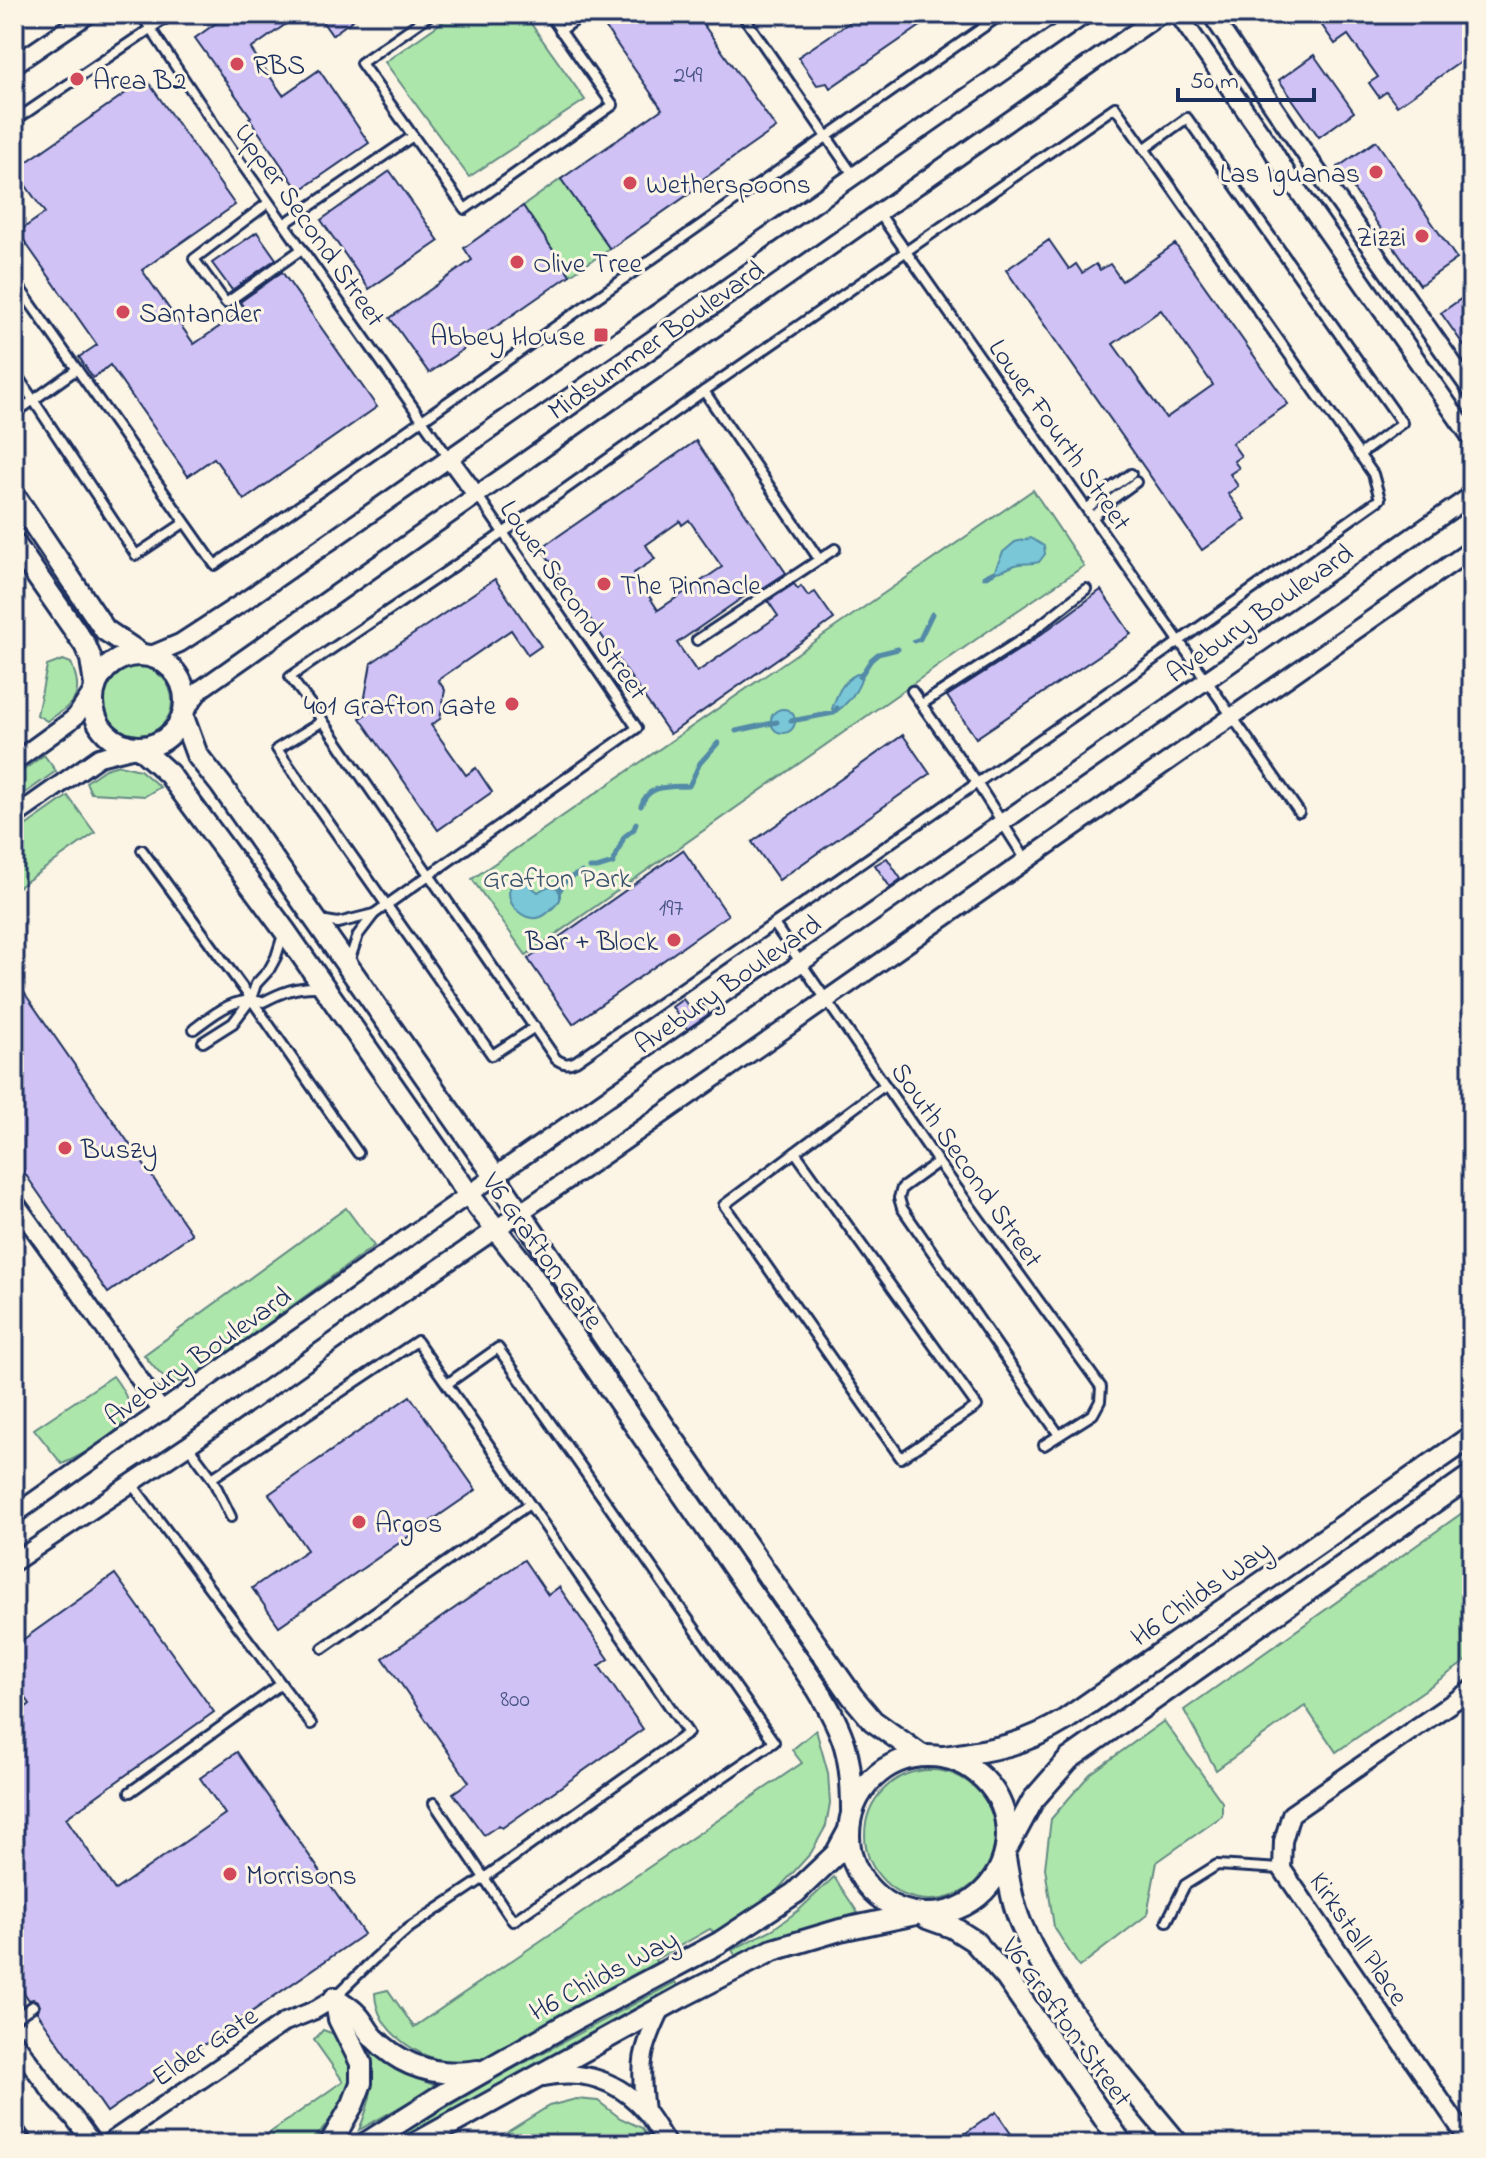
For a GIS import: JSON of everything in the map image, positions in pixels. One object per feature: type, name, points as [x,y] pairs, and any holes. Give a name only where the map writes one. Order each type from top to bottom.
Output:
[{"type":"street","points":[[14,65],[89,14]]},
{"type":"street","name":"Midsummer Boulevard","points":[[145,656],[180,643],[198,632],[1086,14]]},
{"type":"street","name":"Midsummer Boulevard","points":[[184,714],[201,689],[1161,14]]},
{"type":"street","points":[[1178,14],[1472,439]]},
{"type":"street","points":[[1211,14],[1472,391]]},
{"type":"street","points":[[449,458],[477,496]]},
{"type":"street","points":[[14,495],[105,630],[145,656],[170,667],[178,676],[186,699],[184,714],[166,739],[158,744],[109,754],[91,763],[14,817]]},
{"type":"street","name":"Avebury Boulevard","points":[[14,1515],[1472,495]]},
{"type":"street","points":[[14,543],[85,645],[91,659],[92,705],[96,721],[119,744],[138,748]]},
{"type":"street","points":[[14,1562],[187,1446],[1472,549]]},
{"type":"street","points":[[19,758],[76,716],[113,662],[145,656]]},
{"type":"street","name":"V6 Grafton Gate","points":[[184,714],[197,755],[495,1176],[852,1696],[873,1721],[922,1756]]},
{"type":"street","name":"V6 Grafton Gate","points":[[138,748],[169,774],[285,931],[469,1195],[528,1270],[817,1688],[835,1717],[848,1752],[852,1810]]},
{"type":"street","points":[[14,1201],[162,1412]]},
{"type":"street","name":"H6 Childs Way","points":[[944,1757],[996,1749],[1027,1740],[1065,1720],[1472,1436]]},
{"type":"street","points":[[1006,1853],[1008,1824],[1000,1800],[986,1780],[967,1765],[944,1757],[922,1756],[899,1761],[879,1772],[863,1789],[852,1810],[848,1832],[851,1855],[860,1876],[874,1894],[893,1907],[918,1915],[943,1914],[964,1907],[982,1895],[996,1878],[1033,1800],[1058,1769],[1084,1747],[1472,1475]]},
{"type":"street","points":[[817,1688],[839,1774],[840,1794],[838,1818],[819,1871]]},
{"type":"street","name":"Kirkstall Place","points":[[1471,2144],[1282,1869],[1283,1841],[1291,1814],[1472,1689]]},
{"type":"street","name":"H6 Childs Way","points":[[365,2144],[400,2120],[574,2020],[719,1943],[795,1893],[836,1854],[848,1832]]},
{"type":"street","name":"V6 Grafton Street","points":[[1006,1853],[1020,1922],[1044,1970],[1079,2022],[1178,2144]]},
{"type":"street","name":"H6 Childs Way","points":[[415,2144],[681,1997],[773,1950],[840,1930],[918,1915]]},
{"type":"street","name":"V6 Grafton Street","points":[[918,1915],[952,1927],[974,1941],[1006,1977],[1122,2144]]},
{"type":"street","points":[[335,1998],[356,2014],[374,2038],[398,2059],[424,2070],[455,2074],[486,2071]]},
{"type":"street","points":[[330,2144],[361,2083],[361,2063],[339,2019],[335,1998]]},
{"type":"street","name":"Elder Gate","points":[[107,2144],[285,2022],[335,1998]]},
{"type":"street","points":[[645,2111],[642,2057],[647,2038],[662,2008]]},
{"type":"street","points":[[14,2041],[93,2144]]},
{"type":"street","points":[[530,2079],[566,2073],[605,2080],[645,2111],[667,2144]]},
{"type":"lane","name":"Upper Second Street","points":[[141,14],[268,203],[449,458]]},
{"type":"lane","points":[[14,121],[172,14]]},
{"type":"lane","points":[[431,14],[361,63],[465,209],[613,105],[549,14]]},
{"type":"lane","points":[[560,31],[584,14]]},
{"type":"lane","points":[[742,14],[854,176]]},
{"type":"lane","points":[[14,280],[215,565],[1002,14]]},
{"type":"lane","points":[[1115,107],[1144,149],[1373,474],[1380,499],[570,1064],[556,1059],[431,875],[290,677],[502,534],[1115,107]]},
{"type":"lane","points":[[1144,149],[1187,118],[1402,423],[1359,455]]},
{"type":"lane","points":[[284,224],[413,136]]},
{"type":"lane","points":[[268,203],[194,259],[226,303],[302,249]]},
{"type":"lane","name":"Lower Fourth Street","points":[[879,213],[1299,812]]},
{"type":"lane","points":[[14,414],[77,369]]},
{"type":"lane","points":[[14,371],[136,555],[184,523]]},
{"type":"lane","points":[[704,391],[819,559]]},
{"type":"lane","points":[[1090,513],[1108,490],[1133,478]]},
{"type":"lane","name":"Lower Second Street","points":[[431,875],[637,728],[477,496]]},
{"type":"lane","points":[[697,640],[835,549]]},
{"type":"lane","points":[[922,704],[1024,638],[1086,589]]},
{"type":"lane","points":[[912,691],[977,783],[1026,860]]},
{"type":"lane","points":[[323,721],[277,749],[492,1055],[535,1027]]},
{"type":"lane","points":[[142,850],[358,1153]]},
{"type":"lane","points":[[348,968],[358,935],[374,914],[431,875]]},
{"type":"lane","points":[[312,918],[338,923],[374,914]]},
{"type":"lane","name":"South Second Street","points":[[774,924],[938,1162],[1101,1387],[1100,1401],[1093,1414],[1059,1435]]},
{"type":"lane","points":[[203,1042],[233,1023],[251,999],[256,984],[276,957],[285,931]]},
{"type":"lane","points":[[194,1029],[222,1008],[251,999],[263,1002],[298,987],[324,987]]},
{"type":"lane","points":[[795,1152],[977,1406],[901,1458],[724,1205],[795,1152],[885,1085]]},
{"type":"lane","points":[[938,1162],[902,1188],[899,1198],[902,1208],[1059,1435],[1044,1445]]},
{"type":"lane","points":[[212,1478],[417,1341],[688,1733],[409,1928],[335,1998]]},
{"type":"lane","points":[[434,1803],[513,1921],[774,1742],[498,1348],[447,1384]]},
{"type":"lane","points":[[187,1446],[212,1478],[231,1517]]},
{"type":"lane","points":[[131,1483],[311,1724]]},
{"type":"lane","points":[[323,1648],[528,1505]]},
{"type":"lane","points":[[130,1792],[281,1684]]},
{"type":"lane","points":[[1167,1921],[1185,1885],[1217,1865],[1282,1869]]},
{"type":"lane","points":[[14,2019],[33,2006]]},
{"type":"green space","points":[[454,14],[524,14],[585,100],[469,177],[385,62]]},
{"type":"green space","points":[[561,179],[610,249],[570,275],[523,206]]},
{"type":"green space","name":"Grafton Park","points":[[1033,490],[1084,566],[526,955],[472,879]]},
{"type":"green space","points":[[63,660],[71,663],[77,692],[64,710],[47,721],[37,715],[47,666]]},
{"type":"green space","points":[[138,667],[162,677],[172,701],[162,725],[138,735],[114,725],[104,701],[114,677]]},
{"type":"green space","points":[[44,755],[56,771],[14,801],[14,777]]},
{"type":"green space","points":[[119,765],[140,770],[160,787],[145,796],[91,793],[86,782],[105,769]]},
{"type":"green space","points":[[68,796],[95,833],[14,890],[14,834]]},
{"type":"green space","points":[[346,1208],[374,1246],[191,1380],[175,1382],[163,1377],[144,1355]]},
{"type":"green space","points":[[113,1376],[127,1401],[127,1418],[102,1442],[62,1464],[34,1429]]},
{"type":"green space","points":[[1472,1506],[1472,1657],[1336,1752],[1305,1706],[1216,1770],[1184,1710]]},
{"type":"green space","points":[[1164,1721],[1222,1802],[1222,1816],[1157,1862],[1147,1915],[1079,1967],[1054,1927],[1045,1868],[1051,1819],[1090,1774]]},
{"type":"green space","points":[[816,1730],[828,1773],[830,1803],[826,1826],[811,1853],[770,1898],[715,1933],[710,1929],[655,1960],[659,1966],[480,2062],[454,2063],[413,2049],[401,2041],[383,2020],[375,1993],[388,1990],[414,2027],[802,1763],[792,1750]]},
{"type":"green space","points":[[930,1770],[955,1775],[976,1789],[990,1810],[995,1835],[990,1860],[976,1881],[955,1895],[930,1900],[905,1895],[884,1881],[870,1860],[865,1835],[870,1810],[884,1789],[905,1775]]},
{"type":"green space","points":[[834,1877],[858,1913],[779,1937],[737,1958],[732,1950],[773,1929],[799,1910]]},
{"type":"green space","points":[[675,1982],[680,1990],[405,2144],[385,2144],[496,2078]]},
{"type":"green space","points":[[323,2030],[337,2035],[349,2059],[350,2092],[312,2144],[254,2144],[343,2081],[314,2040]]},
{"type":"green space","points":[[372,2050],[402,2072],[437,2086],[359,2130],[371,2091]]},
{"type":"green space","points":[[576,2099],[598,2101],[620,2118],[642,2128],[651,2144],[488,2144],[549,2106]]},
{"type":"water","points":[[1031,538],[1044,546],[1045,554],[1039,562],[994,572],[1003,552],[1015,542]]},
{"type":"water","points":[[857,674],[862,674],[856,691],[834,713],[832,709],[841,688]]},
{"type":"water","points":[[783,709],[791,713],[795,721],[791,729],[783,733],[775,729],[771,721],[775,713]]},
{"type":"water","points":[[518,880],[538,892],[549,886],[557,888],[560,890],[560,900],[541,917],[524,916],[515,909],[510,899],[513,881]]},
{"type":"building","points":[[229,14],[279,14],[286,24],[251,49],[283,95],[319,70],[369,143],[299,191],[195,38]]},
{"type":"building","points":[[317,14],[361,14],[332,35]]},
{"type":"building","points":[[596,14],[696,14],[776,128],[610,249],[561,179],[662,109]]},
{"type":"building","points":[[862,14],[938,14],[830,88],[827,83],[817,85],[798,57]]},
{"type":"building","points":[[1314,14],[1472,14],[1472,54],[1397,106],[1386,92],[1379,97],[1369,83],[1378,77],[1348,35],[1335,44]]},
{"type":"building","points":[[1314,55],[1354,112],[1319,137],[1279,80]]},
{"type":"building","name":"Santander","points":[[146,79],[235,205],[142,270],[194,344],[245,309],[240,302],[282,272],[377,407],[244,500],[214,458],[188,476],[110,365],[93,378],[79,357],[97,345],[18,232],[45,213],[15,170]]},
{"type":"building","points":[[1376,141],[1457,259],[1420,285],[1338,167]]},
{"type":"building","points":[[390,171],[439,241],[369,289],[321,220]]},
{"type":"building","points":[[523,206],[570,275],[429,373],[390,318],[472,260],[464,248]]},
{"type":"building","points":[[257,232],[276,259],[232,290],[212,263]]},
{"type":"building","points":[[1049,240],[1069,269],[1076,264],[1082,273],[1096,264],[1100,270],[1110,264],[1122,281],[1175,244],[1288,404],[1232,443],[1241,456],[1234,461],[1239,468],[1230,474],[1238,486],[1228,494],[1246,519],[1202,550],[1006,270]],"holes":[[[1161,310],[1213,385],[1166,418],[1113,344]]]},
{"type":"building","points":[[1472,291],[1472,357],[1441,313]]},
{"type":"building","name":"The Pinnacle","points":[[696,441],[786,573],[760,590],[758,587],[677,643],[697,672],[778,616],[768,601],[794,584],[798,589],[801,586],[808,596],[815,592],[834,619],[670,734],[541,548]],"holes":[[[689,520],[722,567],[658,610],[634,573],[655,559],[646,545],[680,521],[682,525]]]},
{"type":"building","points":[[495,579],[541,646],[528,655],[511,630],[438,680],[445,690],[440,719],[431,725],[466,775],[476,768],[492,792],[438,830],[360,718],[366,714],[365,697],[371,663]]},
{"type":"building","points":[[1101,590],[1131,634],[976,738],[947,696],[1028,644]]},
{"type":"building","points":[[903,735],[930,774],[779,880],[752,842]]},
{"type":"building","points":[[683,850],[728,915],[573,1024],[528,959]]},
{"type":"building","points":[[887,858],[901,879],[890,887],[875,865]]},
{"type":"building","points":[[14,978],[192,1234],[108,1293],[14,1158]]},
{"type":"building","points":[[683,999],[691,1010],[702,1003],[709,1014],[687,1029],[672,1007]]},
{"type":"building","name":"Argos","points":[[410,1396],[476,1490],[279,1626],[252,1588],[307,1550],[269,1494]]},
{"type":"building","points":[[524,1560],[548,1595],[559,1587],[609,1659],[599,1666],[643,1729],[502,1828],[499,1825],[484,1835],[453,1793],[469,1782],[383,1658]]},
{"type":"building","points":[[115,1574],[214,1712],[66,1818],[115,1890],[225,1814],[200,1778],[237,1752],[364,1934],[107,2112],[37,2012],[40,2006],[38,2001],[29,2000],[14,1978],[14,1716],[30,1704],[14,1681],[14,1646]]},
{"type":"building","points":[[996,2112],[1018,2144],[950,2144]]},
{"type":"waterway","points":[[984,577],[994,572]]},
{"type":"waterway","points":[[914,641],[920,639],[932,614]]},
{"type":"waterway","points":[[860,677],[878,654],[898,649]]},
{"type":"waterway","points":[[791,721],[834,713],[837,708]]},
{"type":"waterway","points":[[736,731],[777,722]]},
{"type":"waterway","points":[[641,806],[654,790],[689,786],[700,763],[718,743]]},
{"type":"waterway","points":[[590,868],[613,863],[624,837],[636,823]]},
{"type":"waterway","points":[[560,890],[566,881],[582,872]]},
{"type":"railway","points":[[14,2115],[35,2144]]},
{"type":"place","name":"RBS","points":[[237,64]]},
{"type":"place","name":"Area B2","points":[[77,79]]},
{"type":"place","name":"Las Iguanas","points":[[1376,172]]},
{"type":"place","name":"Wetherspoons","points":[[630,183]]},
{"type":"place","name":"Zizzi","points":[[1422,236]]},
{"type":"place","name":"Olive Tree","points":[[517,262]]},
{"type":"place","name":"Santander","points":[[123,312]]},
{"type":"place","name":"Abbey House","points":[[601,335]]},
{"type":"place","name":"The Pinnacle","points":[[604,584]]},
{"type":"place","name":"401 Grafton Gate","points":[[512,704]]},
{"type":"place","name":"Bar + Block","points":[[674,940]]},
{"type":"place","name":"Buszy","points":[[65,1148]]},
{"type":"place","name":"Argos","points":[[359,1522]]},
{"type":"place","name":"Morrisons","points":[[230,1874]]}]
